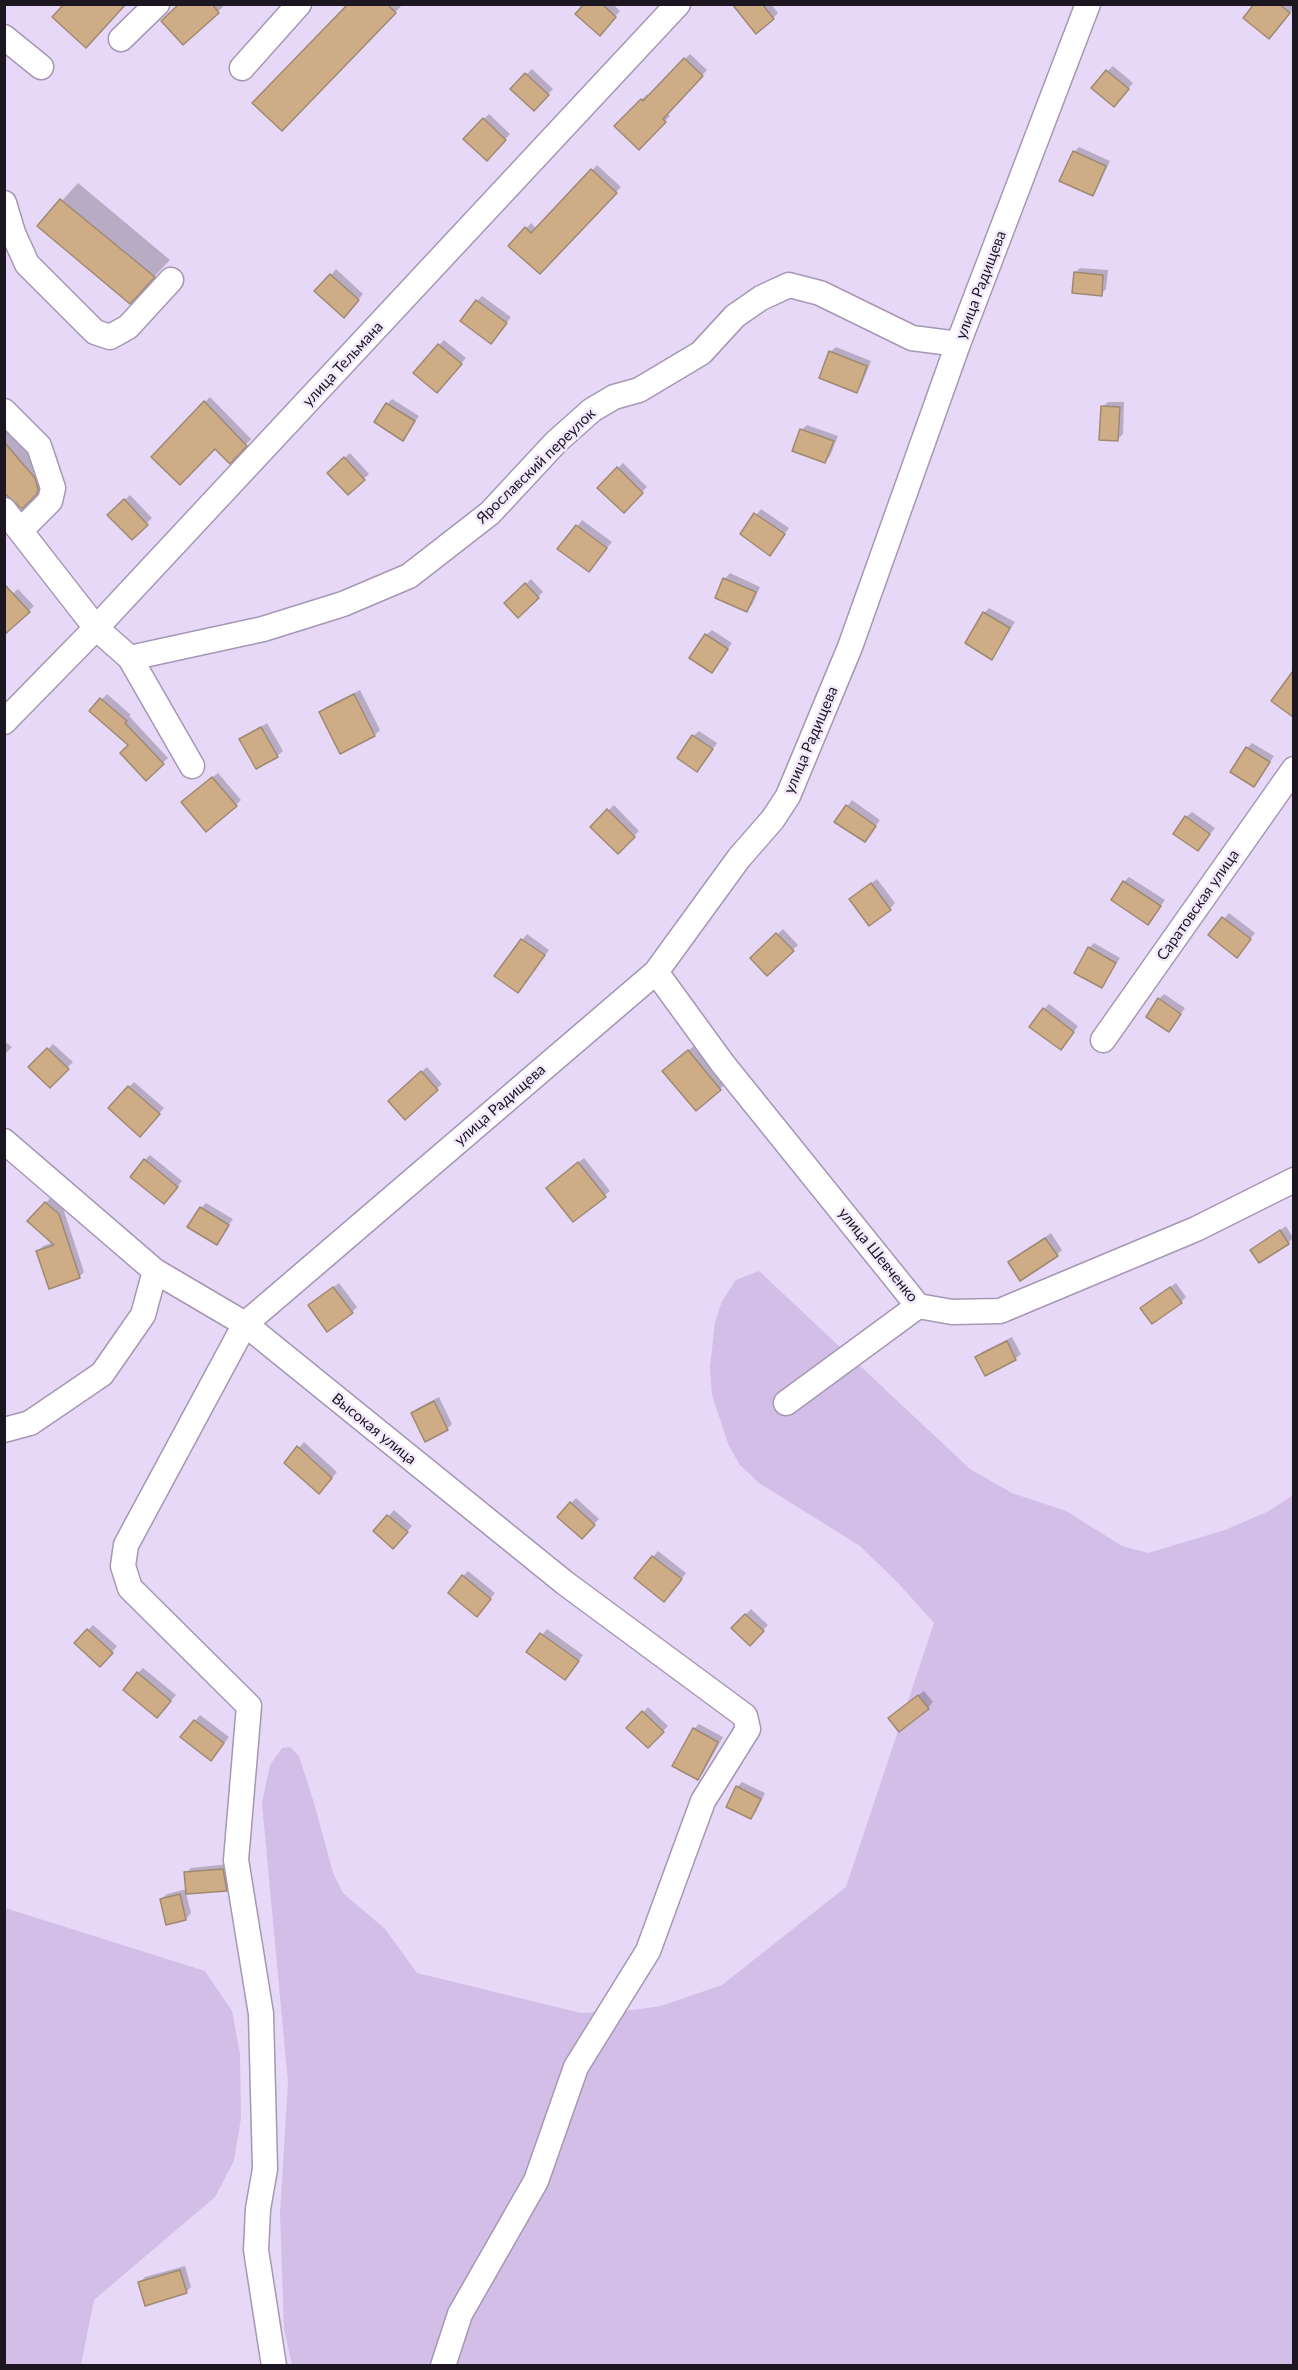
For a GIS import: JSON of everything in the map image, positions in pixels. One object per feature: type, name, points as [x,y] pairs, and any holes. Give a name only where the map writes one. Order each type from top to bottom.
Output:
[{"type":"street","points":[[121,39],[157,4]]},
{"type":"street","points":[[242,68],[299,4]]},
{"type":"street","name":"улица Тельмана","points":[[4,722],[96,628],[678,4]]},
{"type":"street","name":"улица Радищева","points":[[245,1324],[656,972],[739,858],[773,819],[788,796],[850,647],[958,344],[1088,4]]},
{"type":"street","points":[[4,36],[41,67]]},
{"type":"street","points":[[4,203],[13,233],[27,264],[95,333],[110,336],[128,327],[171,280]]},
{"type":"street","name":"Ярославский переулок","points":[[130,658],[263,629],[343,604],[409,576],[490,513],[556,442],[592,410],[614,397],[639,390],[701,353],[735,316],[761,298],[789,285],[820,293],[912,338],[958,344]]},
{"type":"street","points":[[4,411],[39,446],[53,488],[50,501],[21,530]]},
{"type":"street","points":[[4,510],[96,628],[130,658],[192,766]]},
{"type":"street","name":"Саратовская улица","points":[[1103,1040],[1293,769]]},
{"type":"street","name":"улица Шевченко","points":[[656,972],[723,1064],[918,1306],[952,1312],[1000,1311],[1196,1229],[1293,1180]]},
{"type":"street","name":"Высокая улица","points":[[4,1141],[155,1271],[245,1324],[565,1583],[745,1716],[748,1729],[703,1801],[648,1951],[576,2067],[536,2181],[460,2314],[442,2366]]},
{"type":"street","points":[[4,1430],[30,1423],[102,1374],[143,1315],[155,1271]]},
{"type":"street","points":[[786,1403],[918,1306]]},
{"type":"street","points":[[245,1324],[126,1545],[123,1566],[130,1588],[249,1706],[236,1860],[261,2014],[265,2169],[258,2209],[256,2250],[274,2366]]},
{"type":"shaded area","points":[[759,1271],[970,1469],[1012,1493],[1066,1511],[1122,1546],[1148,1553],[1225,1530],[1269,1511],[1293,1495],[1293,2365],[292,2365],[284,2329],[280,2213],[288,2083],[262,1803],[270,1765],[282,1748],[290,1747],[299,1756],[333,1873],[343,1893],[385,1929],[417,1973],[581,2013],[661,2006],[722,1985],[846,1887],[934,1623],[860,1546],[759,1483],[740,1465],[729,1446],[712,1395],[710,1367],[715,1322],[722,1301],[736,1280]]},
{"type":"shaded area","points":[[5,1908],[205,1971],[232,2011],[240,2054],[241,2118],[234,2161],[215,2197],[94,2300],[81,2365],[5,2365]]},
{"type":"building","points":[[64,4],[126,4],[86,48],[52,17]]},
{"type":"building","points":[[179,4],[212,4],[219,13],[183,45],[161,21]]},
{"type":"building","points":[[348,4],[387,4],[396,13],[282,131],[252,103]]},
{"type":"building","points":[[584,4],[602,4],[616,17],[600,36],[575,14]]},
{"type":"building","points":[[732,4],[762,4],[774,19],[756,34]]},
{"type":"building","points":[[1254,4],[1279,4],[1290,13],[1269,39],[1243,18]]},
{"type":"building","points":[[684,58],[703,76],[663,119],[666,122],[639,150],[614,126],[641,99],[643,101]]},
{"type":"building","points":[[1106,70],[1129,89],[1114,107],[1091,88]]},
{"type":"building","points":[[525,73],[549,95],[534,111],[510,89]]},
{"type":"building","points":[[483,118],[506,140],[487,161],[463,139]]},
{"type":"building","points":[[1073,151],[1106,166],[1093,196],[1059,181]]},
{"type":"building","points":[[591,169],[617,193],[540,274],[508,246],[525,227],[531,233]]},
{"type":"building","points":[[60,199],[155,277],[130,304],[37,226]]},
{"type":"building","points":[[1074,272],[1103,275],[1102,296],[1072,293]]},
{"type":"building","points":[[330,274],[359,300],[344,318],[314,291]]},
{"type":"building","points":[[476,300],[507,323],[491,344],[460,321]]},
{"type":"building","points":[[438,344],[462,364],[437,393],[413,373]]},
{"type":"building","points":[[829,351],[867,366],[857,393],[819,378]]},
{"type":"building","points":[[204,401],[247,446],[230,464],[215,449],[180,485],[151,457]]},
{"type":"building","points":[[386,403],[415,421],[403,441],[374,422]]},
{"type":"building","points":[[1101,406],[1120,407],[1118,441],[1099,440]]},
{"type":"building","points":[[800,429],[834,441],[825,463],[792,451]]},
{"type":"building","points":[[4,442],[35,478],[38,489],[37,494],[22,509],[4,493]]},
{"type":"building","points":[[344,457],[365,480],[348,495],[327,473]]},
{"type":"building","points":[[617,467],[643,493],[624,513],[597,488]]},
{"type":"building","points":[[124,499],[148,525],[132,540],[107,515]]},
{"type":"building","points":[[754,513],[785,534],[770,556],[740,534]]},
{"type":"building","points":[[576,525],[607,548],[589,572],[557,549]]},
{"type":"building","points":[[723,578],[756,592],[747,612],[715,598]]},
{"type":"building","points":[[525,583],[539,598],[518,618],[504,603]]},
{"type":"building","points":[[4,584],[30,612],[4,635]]},
{"type":"building","points":[[983,612],[1010,628],[992,660],[965,643]]},
{"type":"building","points":[[705,634],[728,649],[712,673],[689,658]]},
{"type":"building","points":[[1293,671],[1293,717],[1271,701]]},
{"type":"building","points":[[354,694],[375,736],[340,754],[319,712]]},
{"type":"building","points":[[100,698],[127,721],[125,723],[164,764],[146,781],[120,753],[128,745],[89,711]]},
{"type":"building","points":[[261,727],[278,757],[256,769],[239,739]]},
{"type":"building","points":[[692,735],[713,749],[697,772],[677,758]]},
{"type":"building","points":[[1246,747],[1270,762],[1254,787],[1230,772]]},
{"type":"building","points":[[212,777],[237,806],[206,832],[181,802]]},
{"type":"building","points":[[846,805],[876,826],[865,842],[834,822]]},
{"type":"building","points":[[607,809],[635,837],[618,854],[590,827]]},
{"type":"building","points":[[1185,816],[1210,834],[1198,851],[1173,834]]},
{"type":"building","points":[[1123,881],[1161,906],[1148,925],[1111,900]]},
{"type":"building","points":[[871,883],[891,910],[869,926],[849,899]]},
{"type":"building","points":[[1222,917],[1251,939],[1237,958],[1208,935]]},
{"type":"building","points":[[776,933],[794,951],[767,976],[750,958]]},
{"type":"building","points":[[521,939],[545,955],[518,993],[494,976]]},
{"type":"building","points":[[1088,947],[1116,963],[1102,988],[1074,973]]},
{"type":"building","points":[[1158,998],[1181,1014],[1169,1032],[1146,1017]]},
{"type":"building","points":[[1043,1008],[1074,1032],[1061,1050],[1029,1027]]},
{"type":"building","points":[[47,1048],[69,1069],[50,1088],[28,1067]]},
{"type":"building","points":[[688,1050],[721,1090],[696,1111],[662,1071]]},
{"type":"building","points":[[421,1071],[438,1090],[405,1120],[388,1101]]},
{"type":"building","points":[[128,1086],[160,1114],[140,1137],[108,1108]]},
{"type":"building","points":[[144,1159],[178,1187],[164,1204],[130,1177]]},
{"type":"building","points":[[578,1162],[606,1197],[573,1222],[546,1188]]},
{"type":"building","points":[[45,1202],[59,1214],[80,1278],[49,1289],[36,1251],[54,1245],[27,1221]]},
{"type":"building","points":[[200,1207],[229,1225],[217,1245],[187,1227]]},
{"type":"building","points":[[1280,1230],[1289,1244],[1259,1263],[1250,1250]]},
{"type":"building","points":[[1045,1238],[1058,1256],[1020,1281],[1008,1262]]},
{"type":"building","points":[[333,1287],[353,1313],[327,1332],[308,1305]]},
{"type":"building","points":[[1170,1287],[1182,1303],[1152,1324],[1140,1308]]},
{"type":"building","points":[[1007,1341],[1016,1360],[985,1376],[975,1357]]},
{"type":"building","points":[[434,1401],[448,1430],[425,1442],[411,1413]]},
{"type":"building","points":[[297,1446],[332,1478],[319,1494],[284,1463]]},
{"type":"building","points":[[570,1502],[595,1525],[582,1539],[557,1517]]},
{"type":"building","points":[[387,1515],[408,1532],[393,1549],[373,1531]]},
{"type":"building","points":[[652,1556],[682,1579],[664,1602],[634,1578]]},
{"type":"building","points":[[462,1575],[491,1599],[477,1617],[448,1593]]},
{"type":"building","points":[[745,1614],[764,1631],[750,1646],[731,1628]]},
{"type":"building","points":[[87,1629],[113,1653],[100,1667],[74,1643]]},
{"type":"building","points":[[540,1633],[579,1661],[565,1680],[526,1652]]},
{"type":"building","points":[[137,1672],[171,1701],[157,1718],[123,1690]]},
{"type":"building","points":[[918,1695],[929,1709],[899,1732],[888,1718]]},
{"type":"building","points":[[642,1711],[664,1732],[648,1748],[626,1728]]},
{"type":"building","points":[[194,1720],[224,1743],[211,1761],[180,1737]]},
{"type":"building","points":[[693,1728],[718,1742],[698,1780],[672,1766]]},
{"type":"building","points":[[736,1786],[761,1799],[751,1819],[726,1807]]},
{"type":"building","points":[[223,1869],[227,1891],[186,1894],[184,1872]]},
{"type":"building","points":[[180,1894],[186,1920],[166,1925],[160,1899]]},
{"type":"building","points":[[180,2270],[187,2293],[145,2306],[138,2282]]}]
